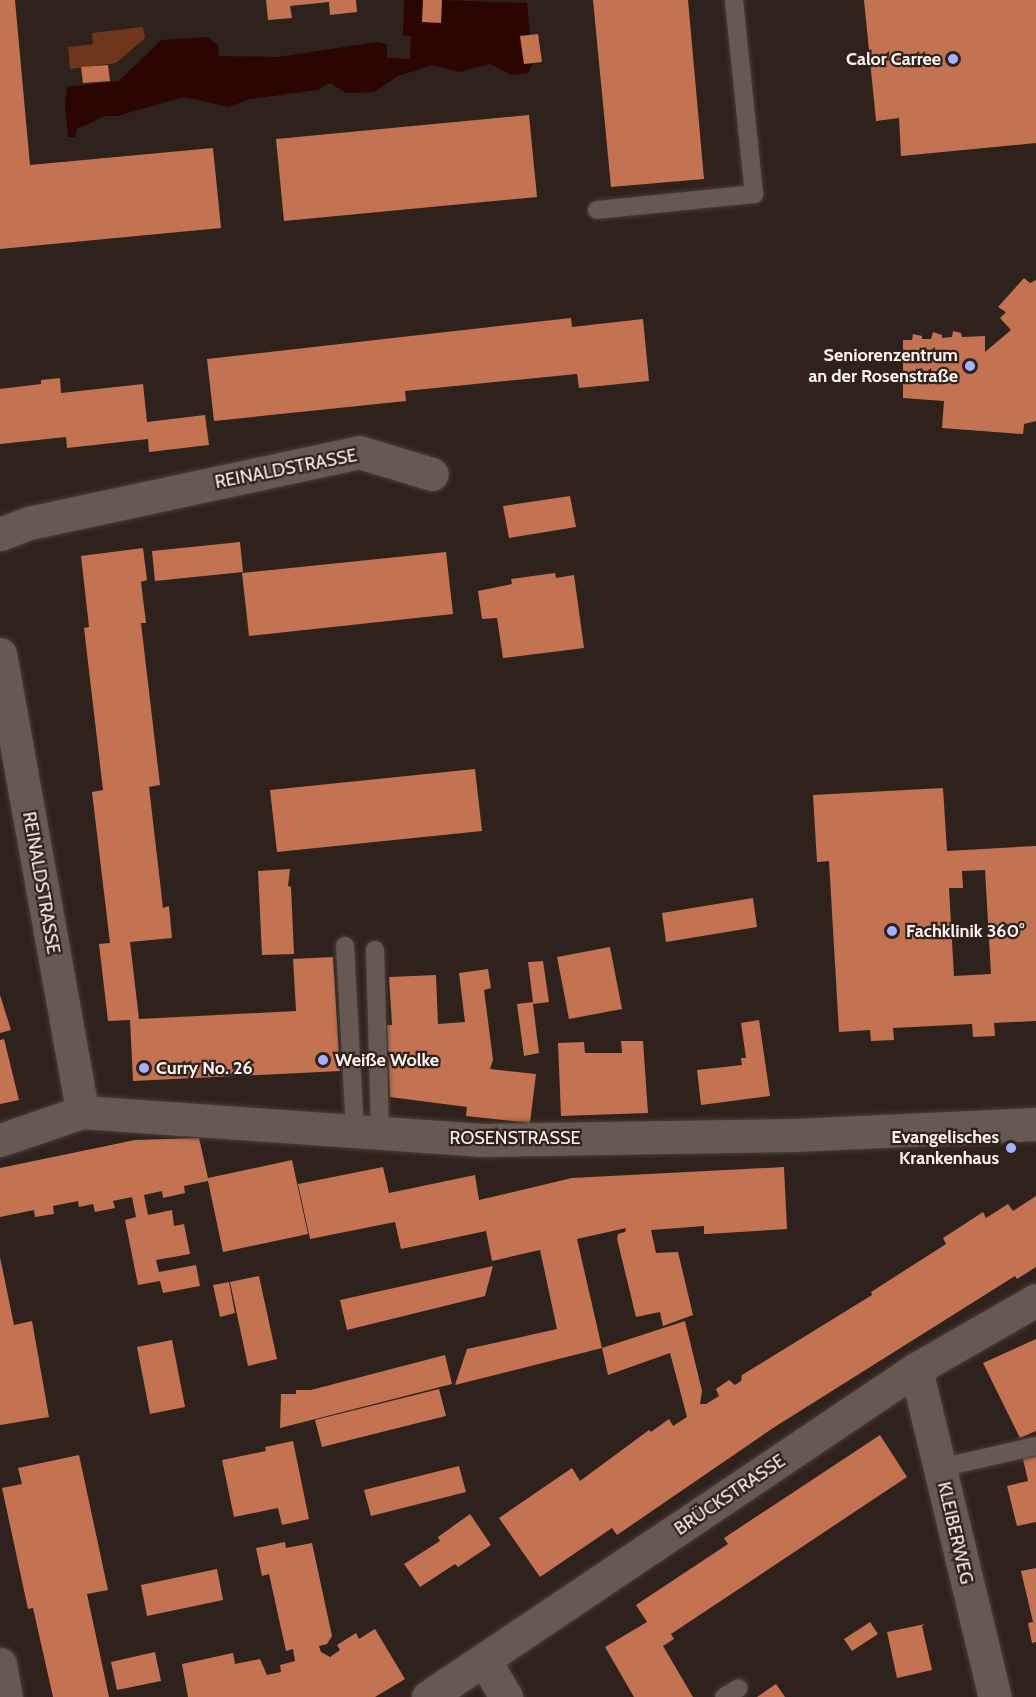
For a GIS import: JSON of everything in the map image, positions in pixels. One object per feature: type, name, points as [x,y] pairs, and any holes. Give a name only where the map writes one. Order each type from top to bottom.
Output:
[{"type":"street","name":"REINALDSTRASSE","points":[[0,534],[29,523],[359,452],[432,474]]},
{"type":"street","name":"REINALDSTRASSE","points":[[0,654],[82,1112]]},
{"type":"street","name":"ROSENSTRASSE","points":[[0,1140],[82,1112],[479,1140],[795,1135],[1036,1124]]},
{"type":"street","name":"BRÜCKSTRASSE","points":[[428,1697],[485,1661],[916,1369],[1036,1300]]},
{"type":"street","name":"KLEIBERWEG","points":[[916,1369],[994,1697]]},
{"type":"street","points":[[485,1661],[506,1697]]},
{"type":"street","points":[[0,1664],[6,1697]]},
{"type":"lane","points":[[597,210],[754,194],[734,0]]},
{"type":"lane","points":[[345,946],[367,1132]]},
{"type":"lane","points":[[367,1132],[375,950]]},
{"type":"lane","points":[[940,1468],[1036,1446]]},
{"type":"shaded area","points":[[404,0],[423,0],[422,22],[441,23],[442,0],[527,3],[530,35],[520,37],[524,64],[533,63],[528,73],[512,75],[490,64],[459,72],[432,65],[398,76],[374,92],[346,93],[330,83],[317,90],[250,99],[229,107],[184,97],[117,116],[105,116],[77,129],[75,137],[68,137],[65,105],[67,87],[119,81],[161,40],[207,37],[218,45],[219,56],[278,57],[377,42],[387,44],[387,58],[410,59],[411,36],[403,35]]},
{"type":"shaded area","points":[[143,27],[145,38],[116,63],[70,69],[68,47],[93,44],[92,33]]},
{"type":"building","points":[[0,0],[15,0],[30,165],[213,148],[221,228],[0,249]]},
{"type":"building","points":[[266,0],[356,0],[357,12],[330,15],[329,2],[290,6],[292,18],[268,20]]},
{"type":"building","points":[[423,0],[442,0],[441,23],[422,22]]},
{"type":"building","points":[[593,0],[688,0],[704,179],[611,187]]},
{"type":"building","name":"Calor Carree","points":[[864,0],[1036,0],[1036,143],[901,156],[899,118],[876,121]]},
{"type":"building","points":[[538,34],[542,62],[524,64],[520,36]]},
{"type":"building","points":[[108,65],[110,81],[83,83],[81,67]]},
{"type":"building","points":[[529,115],[537,197],[284,221],[276,139]]},
{"type":"building","name":"Seniorenzentrum an der Rosenstraße","points":[[1024,278],[1030,283],[1036,280],[1036,421],[1024,424],[1023,434],[942,428],[944,401],[903,398],[903,340],[912,340],[913,334],[922,336],[922,339],[931,339],[933,332],[942,335],[942,338],[952,337],[953,331],[961,333],[962,337],[985,336],[985,352],[1011,330],[1000,318],[1006,312],[998,307]]},
{"type":"building","points":[[571,318],[572,327],[643,319],[649,381],[579,388],[577,374],[405,391],[406,401],[214,421],[207,359]]},
{"type":"building","points":[[60,378],[61,393],[143,384],[147,422],[205,415],[209,445],[149,452],[148,439],[67,448],[66,437],[0,444],[0,389],[41,384],[41,380]]},
{"type":"building","points":[[570,496],[576,527],[509,538],[503,506]]},
{"type":"building","points":[[240,542],[243,572],[155,581],[152,551]]},
{"type":"building","points":[[143,548],[147,580],[141,582],[146,623],[141,623],[160,785],[149,787],[163,908],[169,906],[172,938],[130,942],[139,1019],[296,1011],[293,959],[333,957],[340,1071],[133,1081],[130,1020],[108,1021],[99,944],[110,943],[92,792],[103,790],[84,628],[89,627],[81,556]]},
{"type":"building","points":[[446,552],[453,614],[249,636],[242,573]]},
{"type":"building","points":[[555,573],[556,578],[574,575],[584,648],[503,658],[497,618],[482,619],[478,591],[512,584],[511,579]]},
{"type":"building","points":[[475,769],[482,831],[277,852],[270,790]]},
{"type":"building","name":"Fachklinik 360°","points":[[943,788],[947,851],[1036,846],[1036,1021],[994,1023],[995,1036],[973,1037],[972,1024],[893,1028],[894,1040],[871,1041],[870,1030],[839,1032],[829,861],[817,862],[813,795]],"holes":[[[985,870],[991,974],[954,976],[949,888],[963,888],[962,871]]]},
{"type":"building","points":[[290,869],[288,886],[291,887],[294,954],[262,955],[258,871]]},
{"type":"building","points":[[753,898],[757,927],[666,942],[662,913]]},
{"type":"building","points":[[610,947],[622,1009],[569,1019],[557,957]]},
{"type":"building","points":[[543,961],[549,1002],[533,1004],[539,1053],[524,1056],[517,1004],[533,1002],[528,962]]},
{"type":"building","points":[[488,969],[491,988],[484,990],[493,1060],[490,1069],[536,1074],[530,1123],[466,1116],[467,1107],[390,1097],[387,1025],[392,1025],[389,977],[436,975],[438,1024],[465,1022],[459,973]]},
{"type":"building","points":[[0,995],[11,1030],[0,1033]]},
{"type":"building","points":[[759,1020],[770,1096],[701,1105],[697,1070],[742,1065],[741,1058],[746,1058],[741,1023]]},
{"type":"building","points":[[4,1039],[19,1100],[0,1104],[0,1040]]},
{"type":"building","points":[[621,1041],[643,1041],[648,1113],[561,1116],[558,1043],[584,1042],[585,1053],[622,1053]]},
{"type":"building","points":[[199,1138],[208,1178],[292,1160],[308,1234],[223,1252],[208,1181],[184,1186],[185,1193],[163,1198],[162,1191],[144,1195],[148,1215],[172,1210],[174,1226],[184,1224],[190,1254],[156,1260],[159,1272],[196,1265],[200,1286],[163,1293],[160,1281],[138,1285],[125,1220],[136,1217],[132,1197],[113,1201],[115,1208],[95,1212],[93,1204],[79,1207],[78,1201],[53,1206],[54,1214],[35,1217],[34,1210],[0,1217],[0,1168],[135,1140]]},
{"type":"building","points":[[383,1167],[389,1193],[475,1175],[479,1200],[572,1178],[784,1167],[787,1229],[707,1234],[704,1234],[704,1226],[651,1230],[656,1253],[678,1252],[693,1315],[663,1326],[660,1312],[636,1317],[617,1239],[618,1234],[625,1232],[626,1228],[577,1239],[602,1348],[455,1385],[467,1349],[557,1329],[540,1250],[492,1261],[486,1231],[401,1249],[395,1222],[310,1239],[298,1184]]},
{"type":"building","points":[[1036,1196],[1036,1267],[1017,1279],[1015,1276],[773,1428],[617,1535],[612,1528],[540,1577],[499,1518],[572,1468],[580,1481],[649,1430],[651,1432],[669,1419],[673,1426],[687,1417],[670,1353],[608,1375],[602,1348],[685,1321],[702,1391],[700,1404],[706,1404],[719,1396],[716,1389],[729,1380],[735,1385],[741,1381],[742,1375],[872,1295],[871,1292],[946,1244],[943,1238],[983,1212],[986,1218],[1008,1204],[1013,1211]]},
{"type":"building","points":[[0,1257],[14,1325],[32,1321],[49,1417],[0,1425]]},
{"type":"building","points":[[493,1266],[485,1296],[347,1330],[340,1300]]},
{"type":"building","points":[[259,1276],[277,1359],[248,1366],[230,1282]]},
{"type":"building","points":[[229,1282],[235,1313],[220,1317],[213,1285]]},
{"type":"building","points":[[1036,1339],[1036,1431],[1020,1438],[983,1363]]},
{"type":"building","points":[[172,1340],[185,1407],[150,1414],[137,1347]]},
{"type":"building","points":[[445,1355],[452,1384],[280,1428],[281,1394],[296,1394],[296,1390],[311,1390]]},
{"type":"building","points":[[439,1389],[446,1416],[322,1447],[315,1420]]},
{"type":"building","points":[[880,1435],[907,1477],[671,1634],[674,1639],[663,1646],[693,1697],[634,1697],[605,1647],[647,1622],[636,1605],[728,1544],[724,1538]]},
{"type":"building","points":[[293,1441],[309,1519],[282,1525],[278,1508],[234,1517],[222,1460],[266,1451],[265,1447]]},
{"type":"building","points":[[79,1455],[108,1590],[87,1594],[109,1697],[53,1697],[33,1608],[28,1609],[2,1488],[22,1484],[18,1468]]},
{"type":"building","points":[[1036,1456],[1036,1522],[1017,1526],[1007,1486],[1028,1481],[1023,1459]]},
{"type":"building","points":[[459,1466],[466,1492],[371,1516],[364,1490]]},
{"type":"building","points":[[470,1514],[491,1545],[458,1567],[455,1564],[420,1587],[404,1564],[440,1541],[438,1537]]},
{"type":"building","points":[[285,1542],[286,1548],[312,1543],[332,1636],[327,1644],[319,1646],[321,1652],[330,1657],[340,1650],[337,1645],[356,1633],[359,1639],[375,1629],[405,1679],[375,1697],[188,1697],[182,1664],[233,1653],[235,1664],[260,1659],[267,1675],[281,1672],[280,1665],[295,1661],[293,1649],[286,1651],[269,1574],[262,1576],[256,1548]]},
{"type":"building","points":[[1036,1568],[1036,1642],[1032,1643],[1028,1623],[1033,1622],[1021,1571]]},
{"type":"building","points":[[217,1569],[223,1600],[147,1616],[141,1585]]},
{"type":"building","points":[[870,1622],[878,1634],[852,1651],[844,1639]]},
{"type":"building","points":[[925,1624],[922,1626],[932,1670],[897,1678],[887,1632]]},
{"type":"building","points":[[155,1652],[161,1681],[117,1690],[111,1662]]},
{"type":"building","points":[[776,1684],[785,1697],[757,1697]]},
{"type":"place","name":"Calor Carree","points":[[953,59]]},
{"type":"place","name":"Seniorenzentrum an der Rosenstraße","points":[[970,366]]},
{"type":"place","name":"Fachklinik 360°","points":[[892,931]]},
{"type":"place","name":"Weiße Wolke","points":[[323,1060]]},
{"type":"place","name":"Curry No. 26","points":[[144,1068]]},
{"type":"place","name":"Evangelisches Krankenhaus","points":[[1011,1148]]}]
